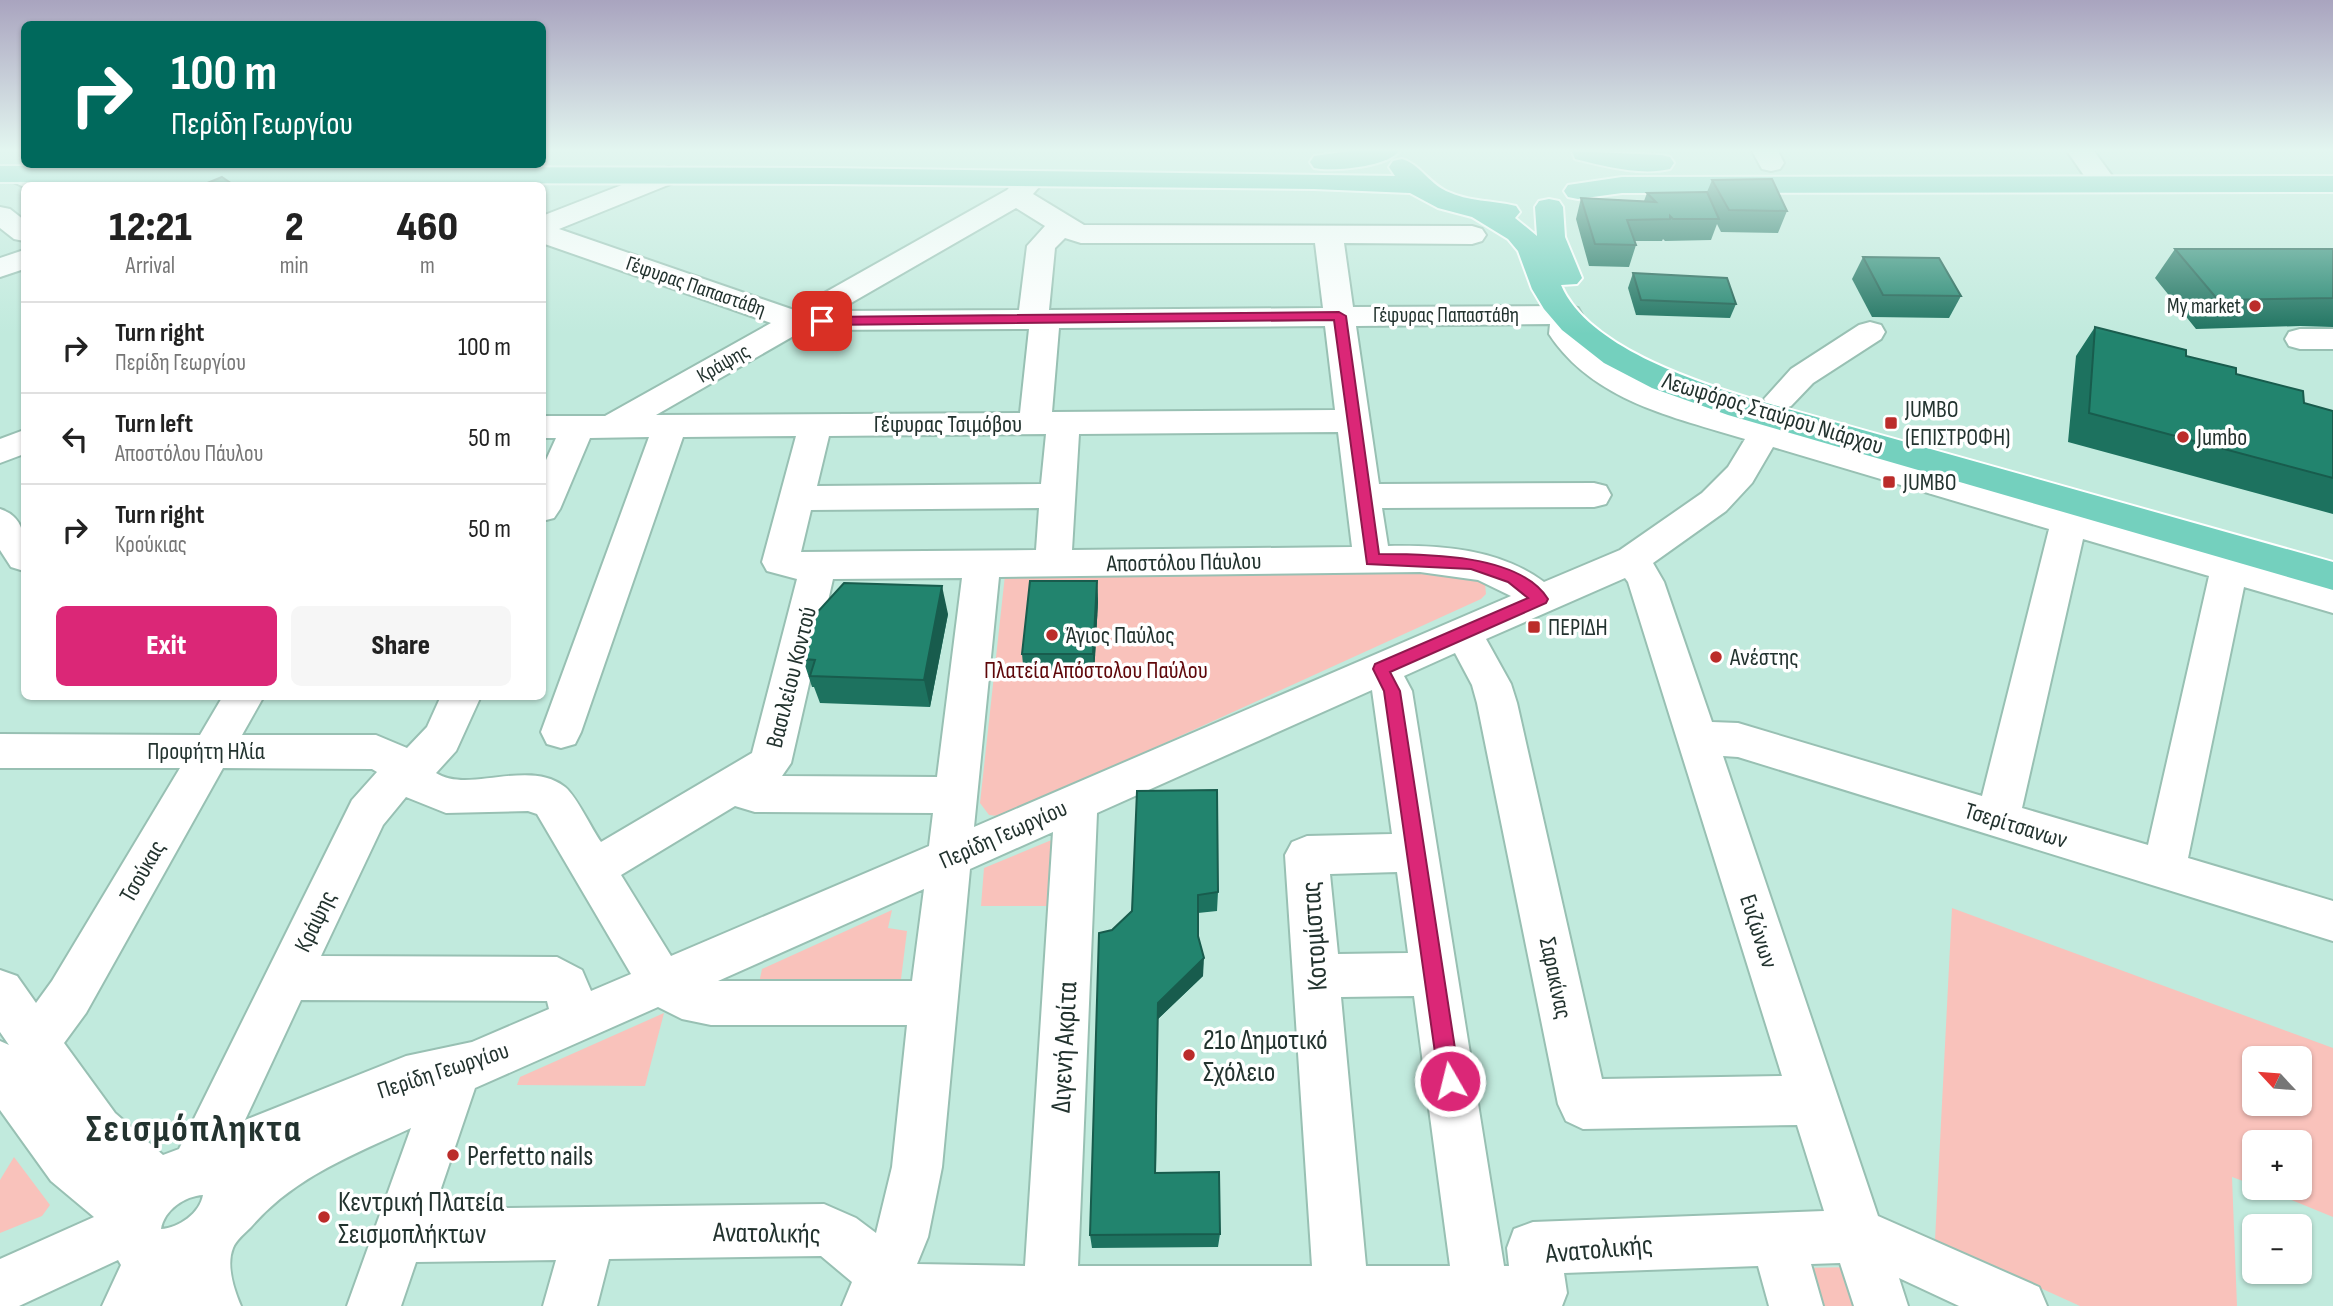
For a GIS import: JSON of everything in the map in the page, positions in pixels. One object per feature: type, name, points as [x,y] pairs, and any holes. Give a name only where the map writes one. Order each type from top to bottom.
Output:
[{"type":"main road","points":[[1461,212],[1476,222],[1519,212]]},
{"type":"main road","name":"Λεωφόρος Σταύρου Νιάρχου","points":[[1549,212],[1550,237],[1564,272],[1577,294],[1604,323],[1638,349],[1674,366],[1710,380],[2333,558]]},
{"type":"main road","name":"Λεωφόρος Σταύρου Νιάρχου","points":[[1476,222],[1507,225],[1528,243],[1548,291],[1567,315],[1587,334],[1636,368],[1705,396],[2333,576]]},
{"type":"street","points":[[546,224],[576,212]]},
{"type":"street","name":"Κράψης","points":[[594,426],[796,321],[982,212]]},
{"type":"street","points":[[1049,212],[1062,225],[1083,234],[1328,234],[1476,222]]},
{"type":"street","points":[[0,215],[21,231]]},
{"type":"street","points":[[1053,563],[1058,496],[1039,318],[1041,246],[1062,225]]},
{"type":"street","name":"Γέφυρας Παπαστάθη","points":[[546,234],[796,321],[1567,315]]},
{"type":"street","points":[[1328,234],[1372,560]]},
{"type":"street","points":[[0,268],[21,260]]},
{"type":"street","points":[[1567,315],[1564,334],[1600,368],[1627,387],[1680,410],[2333,599]]},
{"type":"street","points":[[1780,400],[1802,376],[1870,332]]},
{"type":"street","points":[[2300,339],[2333,339]]},
{"type":"street","name":"Γέφυρας Τσιμόβου","points":[[546,427],[1353,421]]},
{"type":"street","points":[[815,425],[780,562],[787,565],[818,566]]},
{"type":"street","points":[[546,503],[594,426]]},
{"type":"street","points":[[561,732],[670,426]]},
{"type":"street","name":"Περίδη Γεωργίου","points":[[170,1226],[252,1186],[285,1162],[576,1020],[1633,559],[1696,516],[1727,490],[1740,475],[1764,434]]},
{"type":"street","points":[[0,452],[21,442]]},
{"type":"street","points":[[1364,496],[1594,495]]},
{"type":"street","points":[[796,498],[1058,496]]},
{"type":"street","points":[[1998,820],[2069,521]]},
{"type":"street","points":[[0,523],[21,554]]},
{"type":"street","name":"Αποστόλου Πάυλου","points":[[818,566],[1420,559],[1472,564],[1513,578],[1541,599]]},
{"type":"street","name":"Ευζώνων","points":[[1633,559],[1646,582],[1881,1306]]},
{"type":"street","points":[[877,1292],[902,1237],[912,1196],[982,564]]},
{"type":"street","name":"Βασιλείου Κοντού","points":[[594,869],[770,763],[818,566]]},
{"type":"street","points":[[2164,870],[2229,569]]},
{"type":"street","name":"Σαρακίνας","points":[[1463,633],[1491,684],[1497,703],[1583,1104],[1814,1100]]},
{"type":"street","points":[[1381,669],[1392,691],[1481,1293]]},
{"type":"street","name":"Τσούκας","points":[[18,1054],[69,997],[242,700]]},
{"type":"street","name":"Κράψης","points":[[214,1306],[205,1283],[203,1260],[170,1226],[367,813],[383,792],[405,771],[433,750],[442,738],[459,700]]},
{"type":"street","name":"Τσερίτσανων","points":[[1697,738],[1738,740],[2333,921]]},
{"type":"street","name":"Προφήτη Ηλία","points":[[0,751],[376,752],[386,755],[427,789],[443,795],[533,793],[547,796],[594,869]]},
{"type":"street","points":[[735,786],[755,794],[955,795]]},
{"type":"street","name":"Διγενή Ακρίτα","points":[[1050,1293],[1076,802]]},
{"type":"street","name":"Κοτομίστας","points":[[1340,1293],[1307,855],[1416,853]]},
{"type":"street","points":[[594,869],[662,983],[682,996],[711,1003],[933,1003]]},
{"type":"street","points":[[1316,976],[1434,974]]},
{"type":"street","points":[[288,978],[557,979],[566,985],[576,1020]]},
{"type":"street","points":[[0,992],[38,1124],[69,1164],[170,1226]]},
{"type":"street","points":[[374,1306],[398,1236],[464,1073]]},
{"type":"street","points":[[3,1283],[170,1226]]},
{"type":"street","name":"Ανατολικής","points":[[398,1236],[824,1230],[839,1235],[877,1292],[1481,1293],[1541,1300],[1533,1248],[1859,1237],[1882,1243],[2020,1306]]},
{"type":"street","points":[[570,1306],[590,1233]]},
{"type":"street","points":[[1777,1239],[1796,1306]]},
{"type":"green space","name":"Πλατεία Απόστολου Παύλου","points":[[1454,573],[1481,580],[1485,584],[1486,594],[1481,599],[1011,813],[989,815],[980,803],[1005,575]]},
{"type":"green space","points":[[1066,834],[1063,906],[981,906],[984,868]]},
{"type":"green space","points":[[1952,908],[2333,1048],[2333,1217],[2291,1200],[2312,1200],[2312,1130],[2242,1130],[2242,1181],[2232,1177],[2237,1306],[2080,1306],[1935,1240]]},
{"type":"green space","points":[[892,910],[888,928],[907,931],[900,987],[758,988],[762,969]]},
{"type":"green space","points":[[664,1013],[645,1086],[517,1085],[520,1077]]},
{"type":"green space","points":[[14,1157],[50,1205],[42,1216],[0,1233],[0,1180]]},
{"type":"green space","points":[[1856,1267],[1869,1306],[1810,1306],[1799,1268]]},
{"type":"building","points":[[1585,212],[1716,212],[1719,219],[1673,219],[1670,216],[1670,219],[1627,220],[1636,245],[1595,244]]},
{"type":"building","points":[[2175,249],[2333,249],[2333,298],[2218,300]]},
{"type":"building","points":[[1863,257],[1939,258],[1961,296],[1883,295]]},
{"type":"building","points":[[1633,273],[1727,278],[1736,304],[1641,300]]},
{"type":"building","points":[[2095,327],[2186,350],[2186,356],[2236,368],[2236,374],[2303,391],[2304,403],[2333,411],[2333,478],[2089,413]]},
{"type":"building","points":[[1030,581],[1097,581],[1093,654],[1022,654]]},
{"type":"building","points":[[844,583],[942,586],[924,680],[810,676],[815,660],[803,659],[813,617]]},
{"type":"building","points":[[1217,790],[1218,892],[1198,895],[1198,936],[1204,958],[1158,1003],[1155,1173],[1219,1172],[1220,1234],[1090,1235],[1099,933],[1112,930],[1132,911],[1137,791]]},
{"type":"place","name":"My market","points":[[2255,306]]},
{"type":"place","name":"JUMBO (ΕΠΙΣΤΡΟΦΗ)","points":[[1891,423]]},
{"type":"place","name":"Jumbo","points":[[2183,437]]},
{"type":"place","name":"JUMBO","points":[[1889,482]]},
{"type":"place","name":"ΠΕΡΙΔΗ","points":[[1534,627]]},
{"type":"place","name":"Άγιος Παύλος","points":[[1052,635]]},
{"type":"place","name":"Ανέστης","points":[[1716,657]]},
{"type":"place","name":"21ο Δημοτικό Σχόλειο","points":[[1189,1055]]},
{"type":"place","name":"Perfetto nails","points":[[453,1155]]},
{"type":"place","name":"Κεντρική Πλατεία Σεισμοπλήκτων","points":[[324,1217]]},
{"type":"district","name":"Σεισμόπληκτα","points":[[194,1128]]},
{"type":"route","points":[[822,321],[1339,316],[1372,560],[1420,559],[1472,564],[1513,578],[1541,599],[1381,669],[1392,691],[1450,1081]]}]
